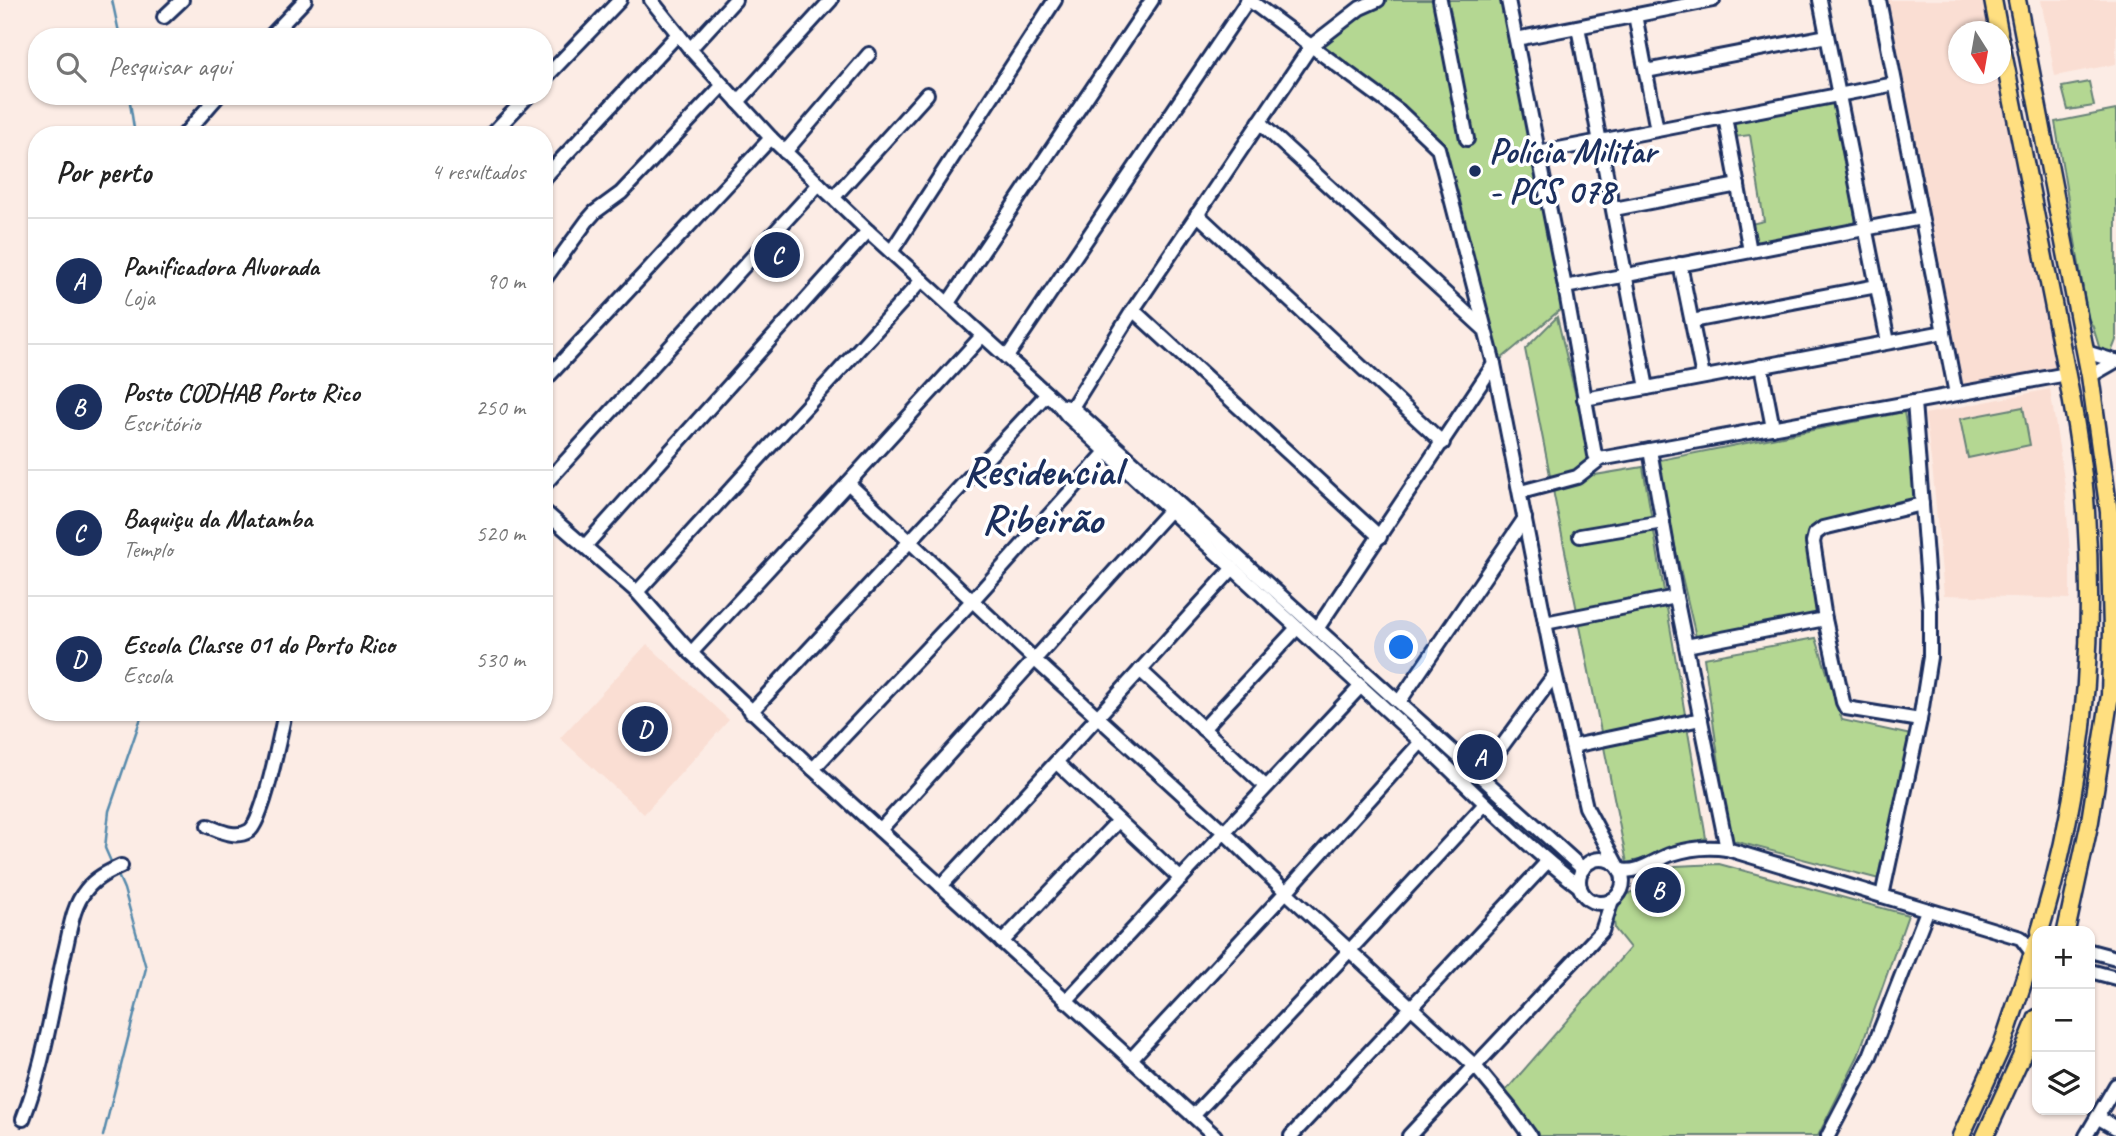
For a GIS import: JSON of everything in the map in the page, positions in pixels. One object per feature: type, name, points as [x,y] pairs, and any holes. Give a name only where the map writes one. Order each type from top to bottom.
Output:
[{"type":"main road","points":[[1993,0],[1997,21]]},
{"type":"main road","points":[[2017,0],[2090,376],[2109,512],[2112,706],[2067,926]]},
{"type":"main road","points":[[2009,84],[2067,373],[2086,509],[2089,564],[2087,669],[2073,792],[2050,897],[2039,926]]},
{"type":"main road","points":[[2015,113],[2038,108]]},
{"type":"main road","points":[[2022,145],[2044,141]]},
{"type":"main road","points":[[2073,792],[2094,797]]},
{"type":"main road","points":[[2069,814],[2090,821]]},
{"type":"main road","points":[[1961,1136],[2002,1046],[2032,947]]},
{"type":"main road","points":[[1987,1132],[2032,1030]]},
{"type":"main road","points":[[2002,1046],[2022,1055]]},
{"type":"main road","points":[[1987,1132],[2004,1076],[1993,1067]]},
{"type":"street","points":[[164,17],[182,0]]},
{"type":"street","points":[[279,28],[305,0]]},
{"type":"street","points":[[553,70],[620,0]]},
{"type":"street","points":[[651,0],[722,86],[771,138],[869,231],[982,336],[1317,629],[1583,869]]},
{"type":"street","points":[[690,49],[735,0]]},
{"type":"street","points":[[738,102],[831,0]]},
{"type":"street","points":[[891,251],[1055,0]]},
{"type":"street","points":[[948,303],[1152,0]]},
{"type":"street","points":[[1007,357],[1249,0],[1399,111],[1438,149],[1447,177],[1494,364],[1555,674],[1586,807],[1608,845],[1623,878],[1623,887]]},
{"type":"street","points":[[1067,409],[1311,47],[1360,8],[1378,0]]},
{"type":"street","points":[[1440,0],[1467,139]]},
{"type":"street","points":[[1508,0],[1595,455],[1600,459]]},
{"type":"street","points":[[1516,39],[1689,2],[1713,0]]},
{"type":"street","points":[[1820,0],[1888,342]]},
{"type":"street","points":[[1879,0],[1956,394]]},
{"type":"street","points":[[1635,15],[1657,130]]},
{"type":"street","points":[[1578,27],[1647,388]]},
{"type":"street","points":[[553,168],[678,34]]},
{"type":"street","points":[[1646,71],[1827,36]]},
{"type":"street","points":[[785,152],[869,54]]},
{"type":"street","points":[[1538,153],[1895,84]]},
{"type":"street","points":[[553,268],[595,212],[621,193],[722,86]]},
{"type":"street","points":[[834,197],[927,94]]},
{"type":"street","points":[[192,126],[210,105]]},
{"type":"street","points":[[500,126],[519,105]]},
{"type":"street","points":[[1725,117],[1750,251]]},
{"type":"street","points":[[1259,122],[1485,330]]},
{"type":"street","points":[[553,371],[771,138]]},
{"type":"street","points":[[553,475],[819,184]]},
{"type":"street","points":[[1614,209],[1738,185]]},
{"type":"street","points":[[1197,214],[1443,443]]},
{"type":"street","points":[[1564,287],[1921,218]]},
{"type":"street","points":[[585,546],[869,231]]},
{"type":"street","points":[[1681,264],[1703,377]]},
{"type":"street","points":[[637,592],[922,279]]},
{"type":"street","points":[[1692,321],[1877,286]]},
{"type":"street","points":[[1133,310],[1380,537]]},
{"type":"street","points":[[1584,398],[1944,331]]},
{"type":"street","points":[[691,653],[982,336]]},
{"type":"street","points":[[2085,352],[2116,361]]},
{"type":"street","points":[[2090,376],[2116,361]]},
{"type":"street","points":[[1317,629],[1494,364]]},
{"type":"street","points":[[1761,366],[1773,428]]},
{"type":"street","points":[[1521,492],[1577,477],[1600,459],[2067,373]]},
{"type":"street","points":[[751,712],[1047,394]]},
{"type":"street","points":[[1882,896],[1920,720],[1930,657],[1930,609],[1914,402]]},
{"type":"street","points":[[1067,409],[1106,452],[1169,512],[1421,742],[1547,862],[1580,887],[1597,914],[1602,930]]},
{"type":"street","points":[[1650,450],[1676,597],[1727,849]]},
{"type":"street","points":[[813,769],[973,600],[1106,452]]},
{"type":"street","points":[[848,483],[1034,659],[1475,1066],[1530,1136]]},
{"type":"street","points":[[1920,720],[1846,708],[1825,619],[1813,542],[1815,534],[1822,528],[1923,504]]},
{"type":"street","points":[[880,830],[1169,512]]},
{"type":"street","points":[[1399,702],[1525,518]]},
{"type":"street","points":[[553,519],[637,592],[691,653],[751,712],[1215,1136]]},
{"type":"street","points":[[1580,536],[1663,522]]},
{"type":"street","points":[[941,886],[1057,763],[1233,568]]},
{"type":"street","points":[[1545,623],[1676,597]]},
{"type":"street","points":[[1686,646],[1825,619]]},
{"type":"street","points":[[1203,729],[1297,628]]},
{"type":"street","points":[[1140,670],[1265,786]]},
{"type":"street","points":[[1480,776],[1555,674]]},
{"type":"street","points":[[1066,1001],[1360,687]]},
{"type":"street","points":[[1573,746],[1701,719]]},
{"type":"street","points":[[208,826],[230,835],[241,834],[256,825],[268,788],[283,721]]},
{"type":"street","points":[[1130,1059],[1421,742]]},
{"type":"street","points":[[1057,763],[1181,879]]},
{"type":"street","points":[[1193,1116],[1485,804]]},
{"type":"street","points":[[1002,942],[1118,821]]},
{"type":"street","points":[[1599,860],[1600,835]]},
{"type":"street","points":[[1580,887],[1583,869],[1599,860],[1608,861],[1629,872],[1670,855],[1703,848],[1727,849],[1927,911],[2032,936]]},
{"type":"street","points":[[1589,900],[1604,903],[1612,900],[1619,895],[1623,887],[1658,860]]},
{"type":"street","points":[[1291,1136],[1547,862]]},
{"type":"street","points":[[23,1119],[40,1069],[76,908],[85,890],[105,873],[121,866]]},
{"type":"street","points":[[1409,1136],[1602,930],[1612,900]]},
{"type":"street","points":[[1828,1136],[1870,1056],[1927,911]]},
{"type":"street","points":[[2095,952],[2116,958]]},
{"type":"street","points":[[2095,972],[2116,978]]},
{"type":"street","points":[[2086,1136],[2116,1085]]},
{"type":"street","points":[[2097,1117],[2116,1128]]},
{"type":"shaded area","points":[[1879,0],[1993,0],[1997,21],[1948,21],[1948,84],[2002,84],[2067,374],[1956,394]]},
{"type":"shaded area","points":[[2041,0],[2116,0],[2116,64],[2055,76]]},
{"type":"shaded area","points":[[2050,389],[2065,486],[2070,599],[1944,595],[1925,414]]},
{"type":"shaded area","points":[[647,644],[729,720],[644,814],[560,738]]},
{"type":"green space","points":[[1381,0],[1508,0],[1567,304],[1489,369],[1436,149],[1311,46]]},
{"type":"green space","points":[[2089,82],[2094,106],[2068,110],[2062,87]]},
{"type":"green space","points":[[1833,100],[1856,220],[1853,227],[1756,244],[1751,224],[1764,221],[1750,135],[1735,137],[1731,120]]},
{"type":"green space","points":[[2116,110],[2116,340],[2111,353],[2101,353],[2088,318],[2055,122]]},
{"type":"green space","points":[[1557,317],[1595,475],[1643,467],[1706,838],[1667,853],[1627,863],[1525,349]]},
{"type":"green space","points":[[2023,407],[2030,445],[1968,458],[1960,419]]},
{"type":"green space","points":[[1904,412],[1919,499],[1809,528],[1819,615],[1696,637],[1655,461]]},
{"type":"green space","points":[[1816,638],[1842,720],[1911,735],[1879,879],[1730,840],[1704,658]]},
{"type":"green space","points":[[1719,864],[1908,915],[1858,1056],[1818,1136],[1525,1136],[1496,1102],[1630,948],[1615,929],[1612,904],[1675,866]]},
{"type":"waterway","points":[[112,0],[118,28]]},
{"type":"waterway","points":[[130,105],[134,126]]},
{"type":"waterway","points":[[112,864],[105,848],[109,811],[140,721]]},
{"type":"waterway","points":[[103,1136],[146,968],[117,873]]},
{"type":"place","name":"Polícia Militar - PCS 078","points":[[1475,171]]},
{"type":"place","name":"Baquiçu da Matamba","points":[[777,255]]},
{"type":"place","name":"Escola Classe 01 do Porto Rico","points":[[645,729]]},
{"type":"place","name":"Panificadora Alvorada","points":[[1480,757]]},
{"type":"place","name":"Posto CODHAB Porto Rico","points":[[1658,890]]},
{"type":"district","name":"Residencial Ribeirão","points":[[1042,495]]}]
